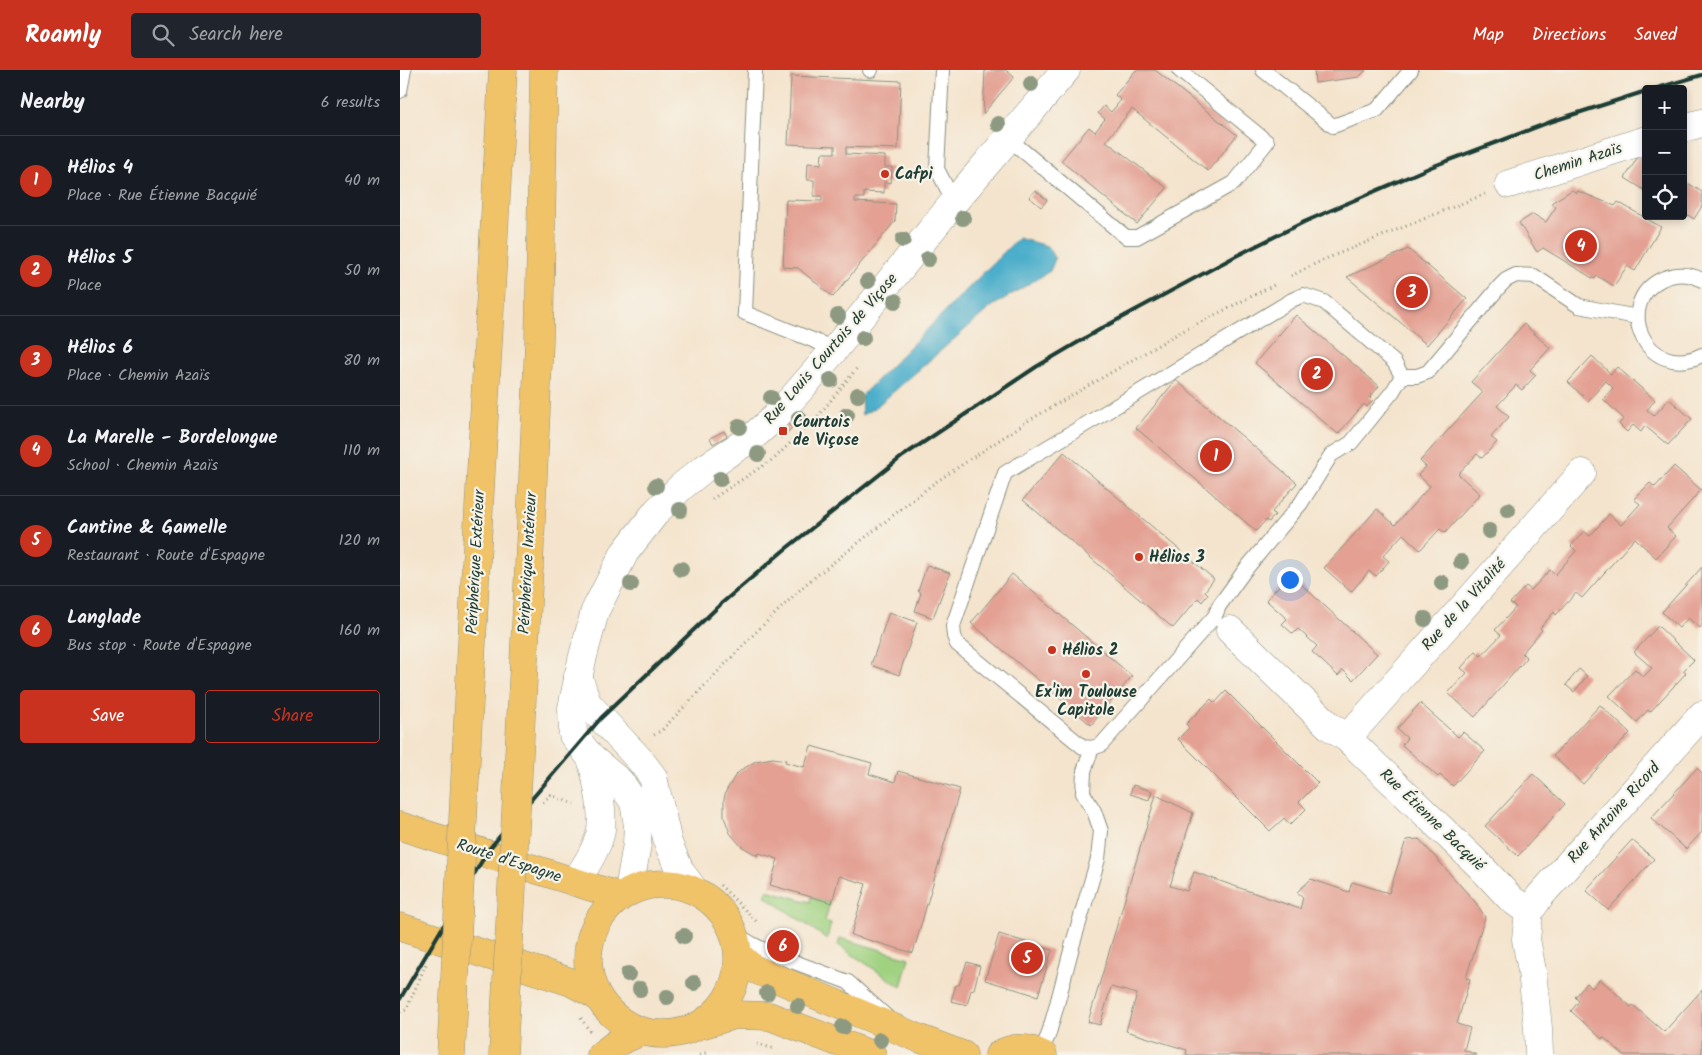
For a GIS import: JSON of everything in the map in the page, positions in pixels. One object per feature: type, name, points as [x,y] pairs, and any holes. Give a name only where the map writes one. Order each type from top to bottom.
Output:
[{"type":"main road","name":"Périphérique Extérieur","points":[[451,1055],[503,70]]},
{"type":"main road","name":"Périphérique Intérieur","points":[[503,1055],[539,342],[544,70]]},
{"type":"main road","points":[[542,109],[562,70]]},
{"type":"main road","name":"Route d'Espagne","points":[[400,826],[575,882],[624,894]]},
{"type":"main road","points":[[872,1055],[769,1016],[734,1015],[673,1035],[641,1032],[623,1024],[608,1012],[597,996],[590,978],[587,958],[590,939],[598,921],[624,894],[660,884],[678,885],[694,890],[711,901],[724,915],[736,944],[754,969],[963,1055]]},
{"type":"main road","points":[[400,927],[571,982],[597,996]]},
{"type":"main road","points":[[704,1024],[716,1014],[726,1001],[733,987],[738,972],[736,944]]},
{"type":"main road","points":[[601,1055],[620,1041],[641,1032]]},
{"type":"main road","points":[[999,1055],[1016,1049],[1028,1049],[1042,1054]]},
{"type":"street","name":"Rue Louis Courtois de Viçose","points":[[624,894],[637,844],[638,825],[634,802],[620,782],[591,758],[573,735],[572,708],[578,676],[595,611],[625,552],[657,511],[681,487],[702,470],[750,439],[774,418],[835,349],[954,202],[1066,70]]},
{"type":"street","points":[[1687,127],[1702,123]]},
{"type":"street","name":"Chemin Azaïs","points":[[1509,184],[1642,141]]},
{"type":"street","name":"Rue de la Vitalité","points":[[1347,738],[1582,473]]},
{"type":"street","name":"Rue Étienne Bacquié","points":[[1223,623],[1329,726],[1347,738],[1481,867],[1511,899],[1528,912]]},
{"type":"street","points":[[578,676],[587,703],[640,760],[653,777],[668,843],[680,870],[694,890]]},
{"type":"street","name":"Rue Antoine Ricord","points":[[1528,912],[1540,896],[1702,715]]},
{"type":"street","name":"Rue Louis Courtois de Viçose","points":[[575,882],[583,871],[600,837],[602,811],[591,758]]},
{"type":"street","points":[[1528,912],[1526,939],[1532,971],[1539,1055]]},
{"type":"lane","points":[[400,91],[404,70]]},
{"type":"lane","points":[[755,70],[745,313],[835,349]]},
{"type":"lane","points":[[942,70],[937,169],[954,202]]},
{"type":"lane","points":[[1009,139],[1126,237],[1137,237],[1234,183],[1267,142],[1179,70]]},
{"type":"lane","points":[[1264,70],[1333,126],[1377,110],[1411,70]]},
{"type":"lane","points":[[1702,280],[1691,274],[1671,275],[1654,283],[1642,298],[1637,318],[1641,336],[1654,352],[1671,360],[1691,360],[1702,355]]},
{"type":"lane","points":[[1402,376],[1417,376],[1428,372],[1500,286],[1506,280],[1516,275],[1534,276],[1579,306],[1637,318]]},
{"type":"lane","points":[[1303,295],[1324,302],[1394,362],[1402,376],[1393,391],[1351,442],[1331,455],[1301,503],[1245,570],[1219,606],[1223,623],[1101,745],[1092,748],[1083,747],[957,644],[953,626],[1005,473],[1208,350],[1303,295]]},
{"type":"lane","points":[[1042,1054],[1098,859],[1101,831],[1094,811],[1083,794],[1084,771],[1092,748]]},
{"type":"path","points":[[750,1041],[776,1050]]},
{"type":"path","points":[[700,1055],[709,1051]]},
{"type":"green space","points":[[767,890],[810,902],[811,897],[830,903],[825,921],[831,923],[827,939],[765,896]]},
{"type":"green space","points":[[840,938],[909,958],[901,987],[838,945]]},
{"type":"water","points":[[1018,238],[1047,246],[1055,259],[1050,271],[991,307],[876,407],[862,415],[861,396]]},
{"type":"building","points":[[985,70],[1006,70],[1014,77],[983,114]]},
{"type":"building","points":[[1136,70],[1155,70],[1237,135],[1208,171],[1132,109],[1106,141],[1167,188],[1137,224],[1061,161],[1089,127],[1095,132],[1105,119],[1098,113],[1104,106],[1111,112],[1121,100],[1115,95]]},
{"type":"building","points":[[1314,70],[1366,70],[1359,77],[1315,83]]},
{"type":"building","points":[[791,76],[901,81],[898,149],[846,147],[846,154],[885,156],[885,167],[892,167],[891,183],[884,182],[884,193],[864,192],[864,198],[855,198],[855,202],[896,204],[895,221],[833,297],[798,268],[783,267],[786,200],[822,201],[822,196],[814,196],[814,180],[807,180],[808,163],[821,164],[822,153],[835,153],[835,146],[788,144]]},
{"type":"building","points":[[1639,155],[1642,157],[1642,189],[1625,178]]},
{"type":"building","points":[[1687,183],[1702,192],[1702,206],[1694,219],[1687,215]]},
{"type":"building","points":[[1035,190],[1047,200],[1041,207],[1029,197]]},
{"type":"building","points":[[1572,190],[1577,193],[1578,191],[1615,206],[1618,202],[1642,216],[1642,220],[1649,220],[1661,227],[1635,271],[1627,266],[1614,286],[1597,276],[1594,279],[1543,248],[1537,252],[1519,223],[1533,214],[1546,222],[1556,207],[1551,203]]},
{"type":"building","points":[[1408,249],[1467,299],[1427,345],[1347,277]]},
{"type":"building","points":[[1296,315],[1379,386],[1370,397],[1373,400],[1367,407],[1364,404],[1338,434],[1255,363]]},
{"type":"building","points":[[1524,324],[1550,348],[1530,370],[1536,375],[1522,390],[1516,385],[1497,406],[1509,417],[1491,437],[1497,442],[1482,458],[1477,454],[1458,474],[1480,494],[1445,533],[1440,529],[1420,550],[1403,534],[1383,556],[1389,561],[1376,576],[1369,571],[1351,592],[1324,568],[1377,509],[1395,525],[1430,486],[1418,475],[1426,467],[1420,461],[1483,392],[1471,382]]},
{"type":"building","points":[[1592,356],[1611,374],[1617,367],[1655,400],[1647,410],[1654,416],[1669,399],[1692,419],[1668,445],[1645,426],[1641,432],[1633,425],[1627,432],[1619,424],[1624,419],[1603,399],[1613,388],[1606,381],[1588,401],[1568,382]]},
{"type":"building","points":[[1176,380],[1297,483],[1272,512],[1275,515],[1269,522],[1266,520],[1256,531],[1136,428]]},
{"type":"building","points":[[787,423],[792,428],[781,438],[777,434]]},
{"type":"building","points":[[724,431],[727,436],[713,444],[710,438]]},
{"type":"building","name":"Hélios 3","points":[[1064,452],[1214,579],[1205,591],[1208,594],[1202,602],[1198,598],[1173,628],[1023,500]]},
{"type":"building","points":[[1674,466],[1701,490],[1667,528],[1676,536],[1656,558],[1635,538],[1582,598],[1576,593],[1556,615],[1554,612],[1540,628],[1542,630],[1522,653],[1527,658],[1475,717],[1448,693],[1467,673],[1461,668],[1476,651],[1481,656],[1501,635],[1495,630],[1516,607],[1510,603],[1526,586],[1531,590],[1550,570],[1555,575],[1576,551],[1571,546],[1584,531],[1590,536],[1609,514],[1621,525],[1640,504],[1634,499],[1650,483],[1655,487]]},
{"type":"building","points":[[927,565],[950,573],[933,618],[915,611],[921,593],[918,591]]},
{"type":"building","points":[[1702,567],[1702,625],[1700,628],[1688,618],[1679,628],[1662,612]]},
{"type":"building","name":"Hélios 2","points":[[1012,574],[1132,676],[1107,706],[1110,709],[1104,716],[1101,713],[1091,725],[971,623]]},
{"type":"building","points":[[1290,574],[1377,654],[1353,680],[1343,670],[1338,676],[1312,652],[1317,646],[1298,629],[1293,634],[1282,624],[1287,619],[1266,600]]},
{"type":"building","points":[[889,612],[917,622],[899,675],[871,665]]},
{"type":"building","points":[[1658,626],[1694,660],[1683,671],[1686,673],[1650,712],[1648,710],[1637,722],[1609,696],[1635,669],[1643,677],[1652,668],[1634,652]]},
{"type":"building","points":[[1579,669],[1587,676],[1574,692],[1566,685]]},
{"type":"building","points":[[1226,691],[1318,783],[1299,802],[1306,809],[1290,825],[1284,818],[1270,831],[1178,739],[1189,728],[1186,724],[1211,699],[1215,703]]},
{"type":"building","points":[[1420,703],[1458,737],[1463,732],[1485,751],[1453,786],[1440,775],[1438,777],[1402,745],[1407,738],[1397,729]]},
{"type":"building","points":[[1600,705],[1630,733],[1583,784],[1553,756]]},
{"type":"building","points":[[811,746],[872,763],[869,774],[895,782],[898,771],[960,789],[913,953],[851,935],[866,884],[839,876],[832,903],[770,885],[778,859],[759,853],[758,856],[741,846],[730,833],[724,817],[724,799],[726,791],[735,776],[756,761],[773,758],[786,760],[785,762],[804,767]]},
{"type":"building","points":[[1697,768],[1702,773],[1702,832],[1686,849],[1651,818]]},
{"type":"building","points":[[1533,774],[1565,804],[1518,856],[1485,826]]},
{"type":"building","points":[[1133,785],[1152,791],[1149,800],[1130,794]]},
{"type":"building","points":[[1156,795],[1193,813],[1170,886],[1187,891],[1194,872],[1300,909],[1303,897],[1297,892],[1311,879],[1349,892],[1352,882],[1389,893],[1406,840],[1419,839],[1476,903],[1485,917],[1466,978],[1470,979],[1457,1024],[1470,1028],[1464,1050],[1477,1055],[1186,1055],[1187,1050],[1126,1031],[1137,994],[1111,987],[1100,1025],[1088,1022]]},
{"type":"building","points":[[1632,840],[1654,859],[1608,910],[1586,890]]},
{"type":"building","points":[[999,934],[1052,950],[1038,996],[985,980]]},
{"type":"building","points":[[967,962],[980,966],[974,989],[971,990],[967,1005],[951,1001]]},
{"type":"building","points":[[1600,979],[1631,1007],[1633,1005],[1664,1032],[1702,990],[1702,1052],[1699,1055],[1624,1055],[1603,1037],[1602,1039],[1571,1011],[1579,1001],[1575,997],[1587,983],[1592,988]]},
{"type":"railway","points":[[1668,85],[1702,75]]},
{"type":"railway","points":[[400,999],[489,849],[601,718],[722,603],[783,551],[903,456],[1036,367],[1104,327],[1236,256],[1304,222],[1431,167],[1550,122],[1642,92]]},
{"type":"place","name":"Cafpi","points":[[885,174]]},
{"type":"place","name":"La Marelle - Bordelongue","points":[[1581,246]]},
{"type":"place","name":"Hélios 6","points":[[1412,292]]},
{"type":"place","name":"Hélios 5","points":[[1317,374]]},
{"type":"place","name":"Courtois de Viçose","points":[[783,431]]},
{"type":"place","name":"Hélios 4","points":[[1216,456]]},
{"type":"place","name":"Hélios 3","points":[[1139,557]]},
{"type":"place","name":"Hélios 2","points":[[1052,650]]},
{"type":"place","name":"Ex'im Toulouse Capitole","points":[[1086,674]]},
{"type":"place","name":"Langlade","points":[[783,946]]},
{"type":"place","name":"Cantine & Gamelle","points":[[1027,958]]}]
